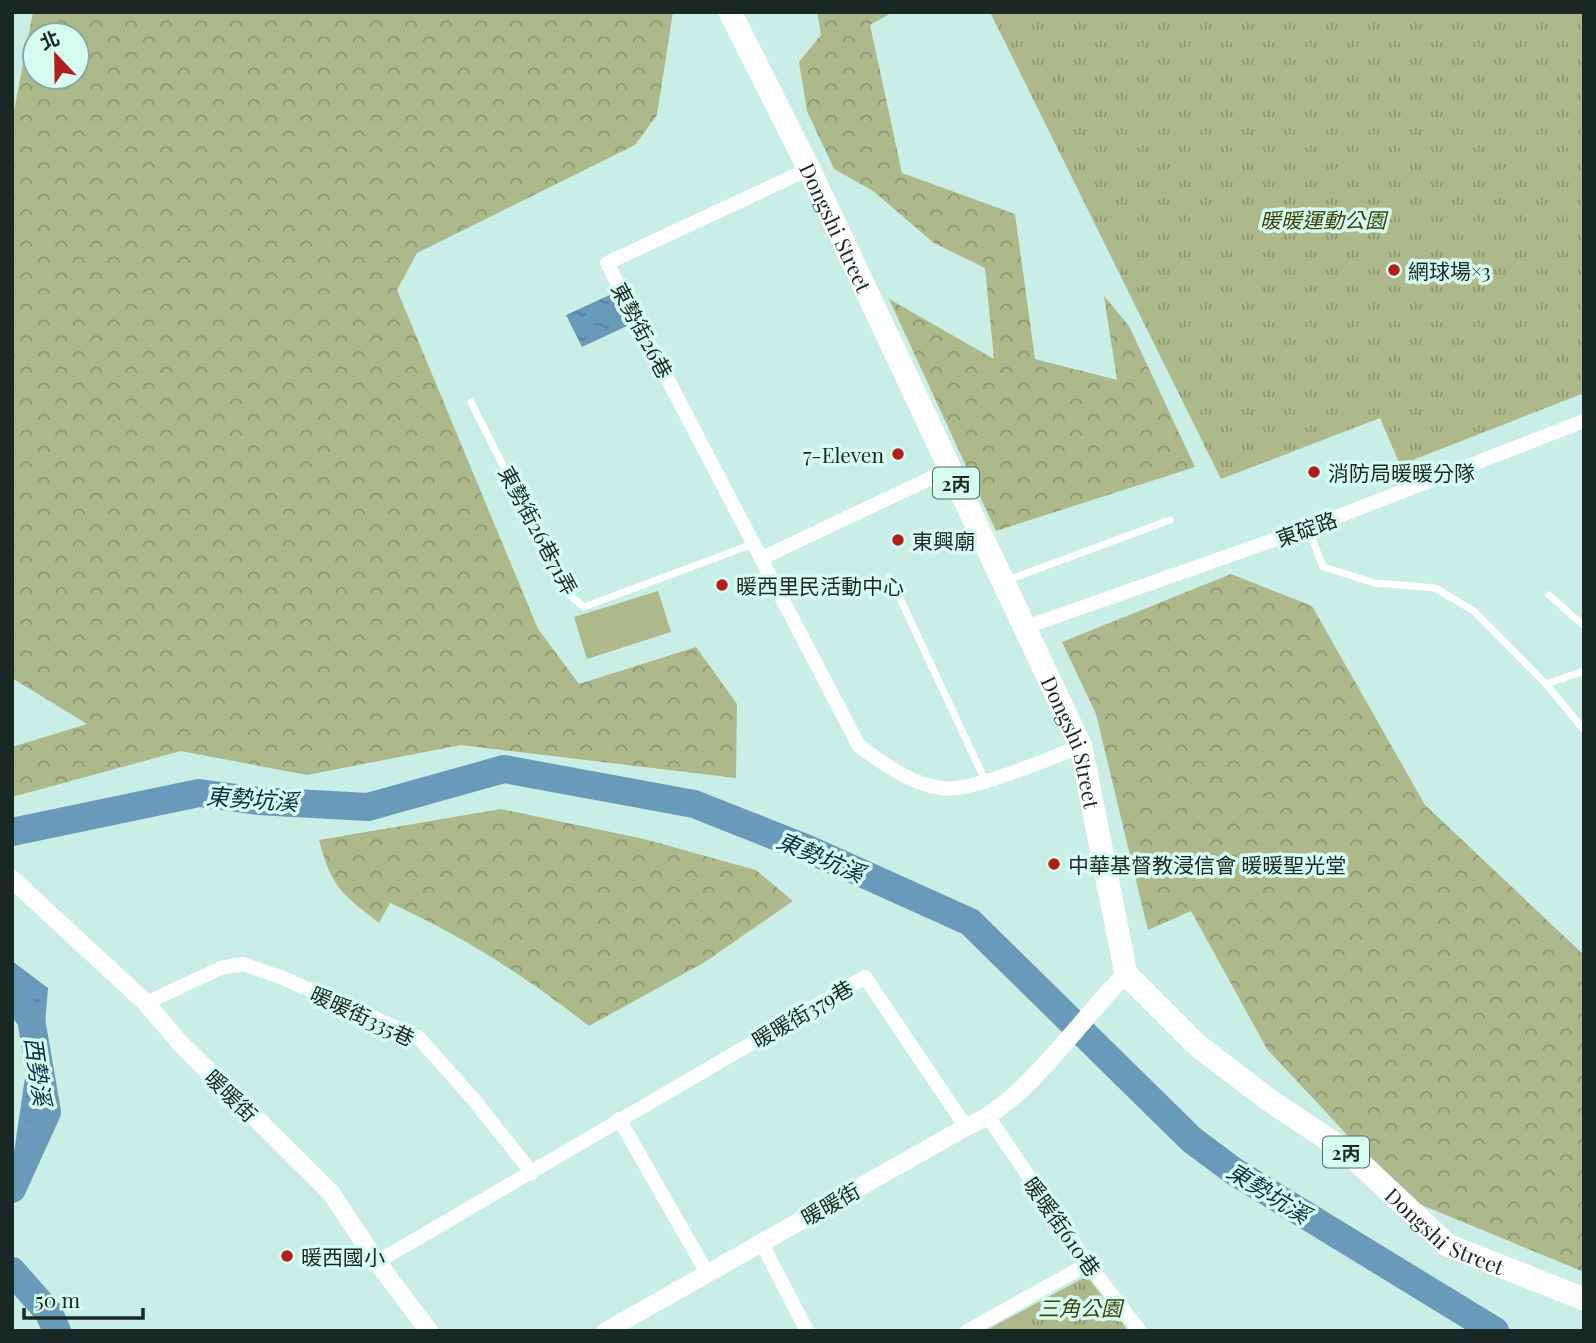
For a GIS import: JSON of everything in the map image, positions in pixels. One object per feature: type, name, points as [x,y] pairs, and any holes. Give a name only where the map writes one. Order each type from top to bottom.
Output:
[{"type":"main road","name":"Dongshi Street","points":[[730,12],[809,169],[1081,747],[1118,982],[1269,1100],[1350,1154],[1447,1245],[1584,1299]]},
{"type":"street","name":"東勢街26巷","points":[[809,169],[607,263],[859,746],[907,776],[939,788],[961,789],[1081,747]]},
{"type":"street","name":"東碇路","points":[[1026,627],[1308,528],[1584,421]]},
{"type":"street","points":[[762,558],[950,469]]},
{"type":"street","name":"暖暖街","points":[[12,879],[146,1003],[179,1042],[331,1192],[377,1262],[429,1331]]},
{"type":"street","name":"暖暖街335巷","points":[[146,1003],[232,966],[243,964],[283,978],[419,1038],[475,1101],[532,1173]]},
{"type":"street","name":"暖暖街379巷","points":[[377,1262],[865,977],[966,1127]]},
{"type":"street","name":"暖暖街","points":[[606,1331],[966,1127],[989,1118],[1043,1065],[1118,982]]},
{"type":"street","name":"暖暖街610巷","points":[[989,1118],[1088,1264],[1140,1331]]},
{"type":"street","points":[[619,1119],[707,1273]]},
{"type":"street","points":[[761,1242],[807,1331]]},
{"type":"street","points":[[967,1331],[1088,1264]]},
{"type":"lane","name":"東勢街26巷71弄","points":[[471,402],[568,594],[584,607],[755,543]]},
{"type":"lane","points":[[1004,582],[1170,520]]},
{"type":"lane","points":[[1308,528],[1323,567],[1375,583],[1435,588],[1474,611],[1546,684],[1584,730]]},
{"type":"lane","points":[[890,577],[985,780]]},
{"type":"lane","points":[[1549,595],[1584,626]]},
{"type":"lane","points":[[1546,684],[1584,671]]},
{"type":"green space","points":[[33,12],[673,12],[657,115],[635,145],[417,253],[397,290],[538,629],[579,684],[696,647],[737,704],[736,778],[461,745],[307,775],[181,751],[12,797],[12,747],[87,724],[12,678],[12,121],[21,74],[21,91],[91,91],[91,21],[31,21]]},
{"type":"green space","points":[[817,12],[893,12],[870,25],[902,173],[1015,214],[1035,359],[1117,380],[1104,296],[1129,326],[1195,467],[996,531],[889,299],[994,359],[985,268],[934,243],[873,191],[834,169],[807,111],[799,62],[821,35]]},
{"type":"green space","name":"暖暖運動公園","points":[[990,12],[1584,12],[1584,393],[1400,465],[1380,418],[1221,479]]},
{"type":"green space","points":[[1231,574],[1312,606],[1425,805],[1584,955],[1584,1272],[1407,1199],[1267,1049],[1191,911],[1148,930],[1096,714],[1062,642]]},
{"type":"green space","points":[[658,591],[671,632],[587,659],[574,617]]},
{"type":"green space","points":[[501,809],[644,839],[756,870],[793,901],[705,962],[589,1026],[494,959],[417,916],[390,903],[379,923],[340,888],[328,869],[319,840]]},
{"type":"green space","name":"三角公園","points":[[1087,1276],[1128,1331],[985,1331]]},
{"type":"water","points":[[614,293],[629,325],[582,347],[566,315]]},
{"type":"water","points":[[12,961],[48,988],[33,1175],[12,1166],[29,1050],[12,1007]]},
{"type":"waterway","name":"東勢坑溪","points":[[12,832],[199,793],[258,801],[368,807],[504,769],[694,804],[808,849],[970,922],[1192,1140],[1235,1172],[1495,1331]]},
{"type":"waterway","name":"西勢溪","points":[[12,993],[31,1019],[47,1112],[12,1189]]},
{"type":"waterway","name":"西勢溪","points":[[12,1271],[49,1313],[57,1331]]},
{"type":"place","name":"網球場×3","points":[[1394,270]]},
{"type":"place","name":"7-Eleven","points":[[898,454]]},
{"type":"place","name":"消防局暖暖分隊","points":[[1314,472]]},
{"type":"place","name":"東興廟","points":[[898,540]]},
{"type":"place","name":"暖西里民活動中心","points":[[722,585]]},
{"type":"place","name":"中華基督教浸信會 暖暖聖光堂","points":[[1054,864]]},
{"type":"place","name":"暖西國小","points":[[287,1256]]}]
